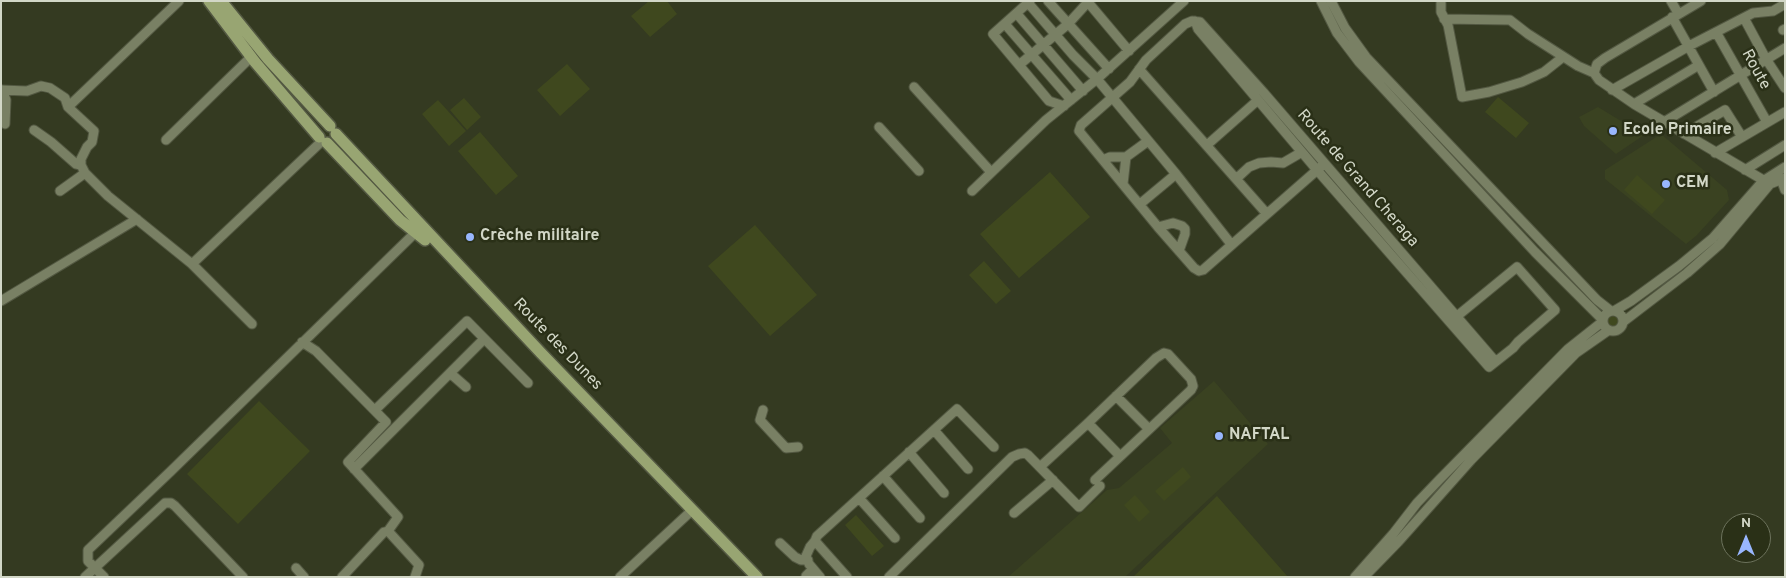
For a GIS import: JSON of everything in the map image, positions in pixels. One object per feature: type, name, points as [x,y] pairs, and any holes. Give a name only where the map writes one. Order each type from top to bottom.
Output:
[{"type":"main road","name":"Route des Dunes","points":[[209,1],[251,57],[322,140],[400,220],[418,229],[758,577]]},
{"type":"main road","name":"Route des Dunes","points":[[220,1],[268,59],[333,130],[433,247],[747,577]]},
{"type":"main road","points":[[322,140],[321,128],[333,130]]},
{"type":"street","points":[[68,107],[179,1]]},
{"type":"street","points":[[1048,1],[1109,69]]},
{"type":"street","points":[[972,191],[1046,120],[1097,80],[1184,1]]},
{"type":"street","points":[[1321,1],[1338,33],[1359,62],[1535,252],[1593,308],[1608,330]]},
{"type":"street","points":[[1331,1],[1345,28],[1366,57],[1555,257],[1597,300],[1622,316],[1623,322]]},
{"type":"street","points":[[1671,1],[1688,46],[1714,92]]},
{"type":"street","points":[[1594,73],[1597,64],[1605,58],[1701,1]]},
{"type":"street","points":[[1020,65],[1068,24],[1088,2],[1129,50]]},
{"type":"street","points":[[1067,103],[1049,101],[1021,70],[1020,65],[993,34],[1029,3],[1176,174],[1231,244]]},
{"type":"street","points":[[1441,3],[1441,12],[1448,25],[1462,97],[1489,92],[1522,82],[1544,72],[1563,56]]},
{"type":"street","points":[[1612,90],[1688,46],[1753,13],[1773,11],[1785,4]]},
{"type":"street","points":[[1017,14],[1083,91]]},
{"type":"street","points":[[1744,18],[1766,59],[1785,88]]},
{"type":"street","points":[[1444,19],[1510,20],[1528,34],[1578,66],[1594,73],[1599,80],[1612,90],[1766,183]]},
{"type":"street","points":[[1321,167],[1201,270],[1196,270],[1079,131],[1081,125],[1130,82],[1139,68],[1185,24],[1195,21],[1198,29],[1302,152],[1321,167],[1492,364],[1514,348],[1518,342],[1555,310],[1517,267],[1456,317]]},
{"type":"street","name":"Route de Grand Cheraga","points":[[1195,21],[1202,23],[1321,167],[1456,317],[1492,364]]},
{"type":"street","points":[[1005,24],[1032,55],[1067,103]]},
{"type":"street","name":"Route","points":[[1716,32],[1767,122]]},
{"type":"street","points":[[1664,122],[1785,48]]},
{"type":"street","points":[[166,140],[251,57]]},
{"type":"street","points":[[1634,104],[1699,65]]},
{"type":"street","points":[[1139,68],[1267,214]]},
{"type":"street","points":[[5,124],[6,100],[1,90],[26,91],[41,86],[50,88],[65,98],[68,107],[94,131],[92,142],[84,151],[81,165],[60,191]]},
{"type":"street","points":[[914,87],[991,172]]},
{"type":"street","points":[[1207,145],[1258,100]]},
{"type":"street","points":[[1684,134],[1725,110],[1742,137]]},
{"type":"street","points":[[1715,153],[1785,112]]},
{"type":"street","points":[[879,127],[920,171]]},
{"type":"street","points":[[34,130],[81,165],[108,196],[192,264],[252,324]]},
{"type":"street","points":[[192,264],[322,140]]},
{"type":"street","points":[[1102,160],[1126,157],[1148,141]]},
{"type":"street","points":[[1745,170],[1785,145]]},
{"type":"street","points":[[1236,179],[1249,167],[1264,162],[1283,162],[1302,152]]},
{"type":"street","points":[[1123,184],[1126,157]]},
{"type":"street","points":[[1355,577],[1393,534],[1417,503],[1568,349],[1602,321],[1605,314],[1630,301],[1679,266],[1713,238],[1766,183],[1785,167]]},
{"type":"street","points":[[1140,204],[1176,174]]},
{"type":"street","points":[[1364,577],[1471,460],[1576,353],[1608,330],[1618,330],[1623,322],[1687,273],[1720,244],[1766,183],[1783,179],[1785,190]]},
{"type":"street","points":[[1,301],[137,220]]},
{"type":"street","points":[[1158,227],[1173,223],[1185,229],[1179,251]]},
{"type":"street","points":[[104,577],[88,561],[88,550],[418,229]]},
{"type":"street","points":[[375,410],[467,321],[528,383]]},
{"type":"street","points":[[354,469],[484,339]]},
{"type":"street","points":[[302,342],[316,351],[386,422],[348,462],[398,517],[388,531],[384,532],[342,577]]},
{"type":"street","points":[[889,577],[1012,457],[1024,453],[1040,466],[1079,507],[1120,456],[1193,386],[1191,379],[1168,354],[1159,356],[1040,466]]},
{"type":"street","points":[[450,373],[466,387]]},
{"type":"street","points":[[1116,396],[1148,429]]},
{"type":"street","points":[[820,577],[806,556],[817,536],[957,409],[994,447]]},
{"type":"street","points":[[763,410],[760,420],[786,448],[798,447]]},
{"type":"street","points":[[1088,423],[1120,456]]},
{"type":"street","points":[[934,430],[968,469]]},
{"type":"street","points":[[909,452],[944,493]]},
{"type":"street","points":[[883,476],[920,518]]},
{"type":"street","points":[[1014,513],[1053,480]]},
{"type":"street","points":[[859,498],[895,538]]},
{"type":"street","points":[[85,577],[165,503],[171,503],[243,577]]},
{"type":"street","points":[[620,577],[688,514]]},
{"type":"street","points":[[388,531],[419,565],[415,577]]},
{"type":"street","points":[[815,541],[847,577]]},
{"type":"street","points":[[780,543],[795,558],[808,560]]},
{"type":"street","points":[[296,568],[304,577]]},
{"type":"street","points":[[806,576],[813,569]]},
{"type":"shaded area","points":[[649,1],[667,1],[677,14],[650,37],[631,16]]},
{"type":"shaded area","points":[[567,64],[590,89],[560,116],[537,90]]},
{"type":"shaded area","points":[[1498,97],[1529,123],[1516,138],[1485,112]]},
{"type":"shaded area","points":[[464,98],[481,117],[467,130],[450,110]]},
{"type":"shaded area","points":[[438,100],[466,131],[449,146],[422,114]]},
{"type":"shaded area","name":"Ecole Primaire","points":[[1598,107],[1644,135],[1616,154],[1584,126],[1579,117]]},
{"type":"shaded area","points":[[480,132],[518,176],[496,195],[458,151]]},
{"type":"shaded area","name":"CEM","points":[[1661,134],[1727,190],[1729,200],[1696,236],[1686,244],[1605,179],[1605,170]]},
{"type":"shaded area","points":[[1050,172],[1090,217],[1019,278],[980,234]]},
{"type":"shaded area","points":[[1637,175],[1665,200],[1652,214],[1624,190]]},
{"type":"shaded area","points":[[755,225],[817,295],[770,336],[708,266]]},
{"type":"shaded area","points":[[984,261],[1011,291],[996,304],[969,275]]},
{"type":"shaded area","points":[[1611,316],[1615,316],[1619,322],[1615,328],[1611,328],[1607,324],[1607,320]]},
{"type":"shaded area","name":"NAFTAL","points":[[1214,381],[1268,444],[1125,577],[1008,577],[1107,490],[1119,488],[1172,443],[1160,428]]},
{"type":"shaded area","points":[[259,401],[310,451],[238,524],[187,474]]},
{"type":"shaded area","points":[[1183,467],[1191,477],[1164,501],[1155,491]]},
{"type":"shaded area","points":[[1135,495],[1150,512],[1139,522],[1124,505]]},
{"type":"shaded area","points":[[1217,496],[1288,577],[1133,577]]},
{"type":"shaded area","points":[[856,515],[884,546],[872,556],[845,525]]},
{"type":"place","name":"Ecole Primaire","points":[[1613,131]]},
{"type":"place","name":"CEM","points":[[1666,184]]},
{"type":"place","name":"Crèche militaire","points":[[470,237]]},
{"type":"place","name":"NAFTAL","points":[[1219,436]]}]
